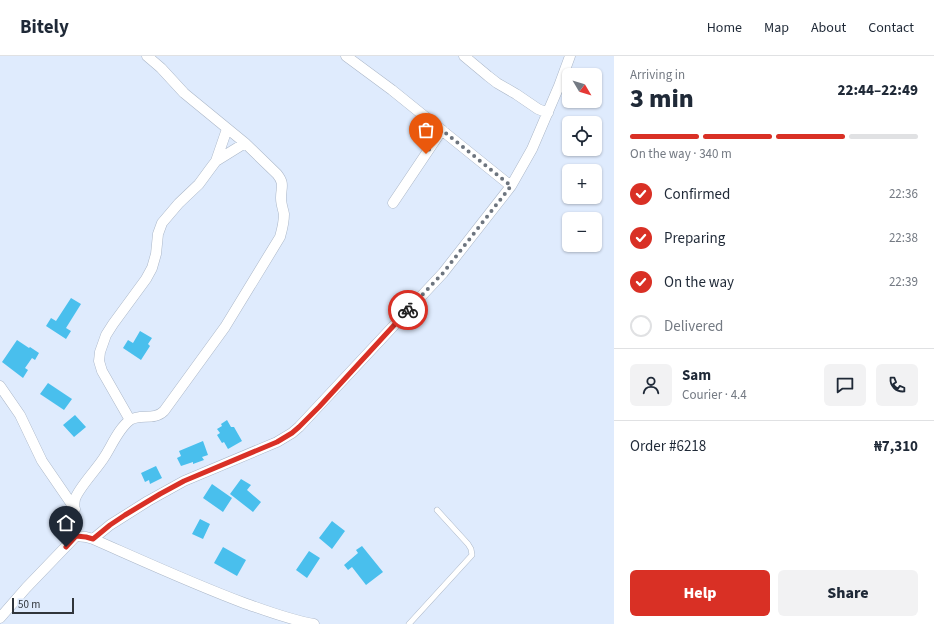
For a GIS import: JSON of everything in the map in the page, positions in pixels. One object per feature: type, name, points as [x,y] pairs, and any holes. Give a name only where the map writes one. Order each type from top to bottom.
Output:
[{"type":"street","points":[[0,618],[26,588],[76,536],[75,501],[77,496],[105,456],[118,434],[130,420],[137,417],[154,417],[164,411],[225,327],[280,237],[282,230],[284,214],[281,200],[283,185],[281,179],[245,143],[184,93],[161,68],[147,56]]},
{"type":"street","points":[[346,56],[392,90],[511,186]]},
{"type":"street","points":[[464,56],[497,83],[538,109],[548,113]]},
{"type":"street","points":[[93,539],[120,518],[184,481],[277,442],[299,427],[443,273],[511,186],[532,149],[570,56]]},
{"type":"street","points":[[130,420],[102,371],[99,361],[100,352],[106,335],[152,268],[156,254],[158,234],[162,223],[179,203],[199,184],[216,161],[227,129]]},
{"type":"street","points":[[393,203],[442,130]]},
{"type":"street","points":[[216,161],[245,143]]},
{"type":"street","points":[[0,386],[20,415],[42,461],[75,509]]},
{"type":"street","points":[[76,536],[93,539],[221,594],[276,614],[314,624]]},
{"type":"lane","points":[[409,624],[472,555],[472,549],[437,510]]},
{"type":"building","points":[[71,298],[81,304],[66,328],[71,331],[66,339],[46,326],[51,318],[56,321]]},
{"type":"building","points":[[140,331],[152,338],[148,344],[150,346],[141,360],[123,348],[128,340],[133,343]]},
{"type":"building","points":[[17,340],[39,353],[35,360],[32,358],[25,368],[28,370],[23,378],[2,362]]},
{"type":"building","points":[[48,383],[72,399],[64,410],[40,394]]},
{"type":"building","points":[[75,415],[86,427],[74,437],[63,425]]},
{"type":"building","points":[[227,420],[231,427],[234,427],[242,441],[228,449],[217,435],[220,433],[217,429]]},
{"type":"building","points":[[203,441],[208,455],[202,457],[204,460],[181,466],[177,458],[181,456],[179,451]]},
{"type":"building","points":[[156,466],[162,478],[150,484],[149,480],[145,482],[141,473]]},
{"type":"building","points":[[241,479],[251,485],[247,490],[261,502],[253,512],[230,494]]},
{"type":"building","points":[[212,484],[232,498],[223,512],[203,498]]},
{"type":"building","points":[[200,519],[210,524],[203,539],[192,534]]},
{"type":"building","points":[[332,521],[345,531],[332,549],[319,538]]},
{"type":"building","points":[[362,546],[383,572],[366,585],[352,567],[348,570],[344,565],[358,553],[356,550]]},
{"type":"building","points":[[223,547],[246,560],[237,576],[214,563]]},
{"type":"building","points":[[309,551],[320,558],[307,578],[296,570]]},
{"type":"way so far","points":[[408,310],[443,273],[511,186],[442,130],[426,154]]},
{"type":"route","points":[[66,547],[76,536],[93,539],[125,515],[184,481],[277,442],[292,433],[319,407],[408,310]]}]
